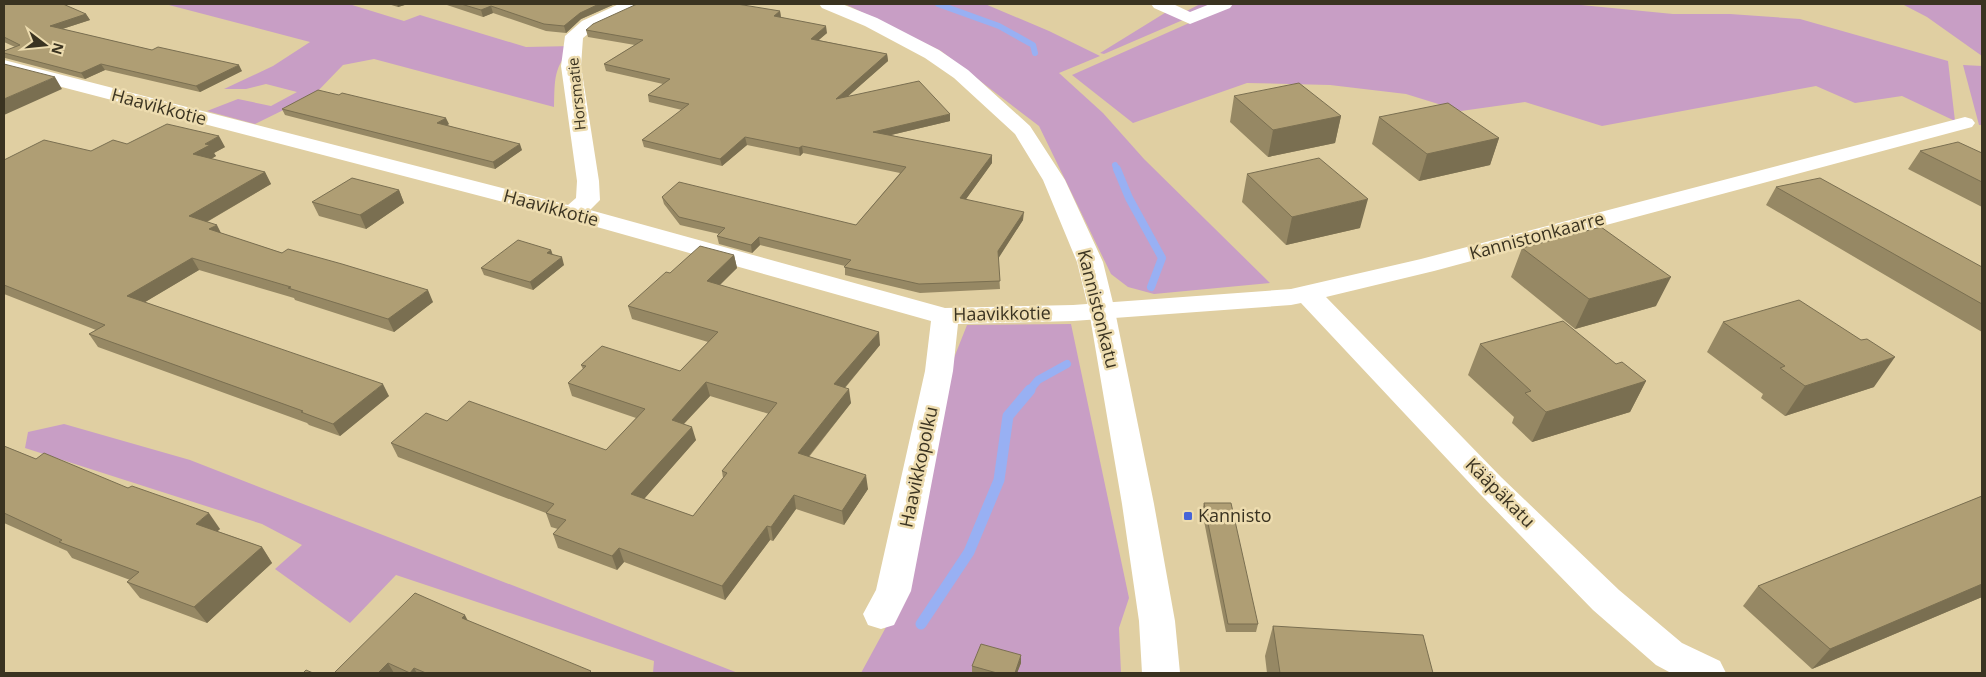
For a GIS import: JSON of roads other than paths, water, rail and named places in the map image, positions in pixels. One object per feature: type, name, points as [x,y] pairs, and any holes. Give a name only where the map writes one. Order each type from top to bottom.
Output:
[{"type":"street","name":"Horsmatie","points":[[573,213],[588,200],[588,181],[571,66],[574,36],[588,25],[634,4]]},
{"type":"street","name":"Kannistonkatu","points":[[828,4],[871,22],[932,54],[961,74],[1023,130],[1054,180],[1090,262],[1102,311],[1157,621],[1161,673]]},
{"type":"street","points":[[1160,4],[1190,18],[1224,4]]},
{"type":"street","name":"Haavikkotie","points":[[4,66],[573,213],[946,316],[1102,311]]},
{"type":"street","name":"Kannistonkaarre","points":[[1102,311],[1291,297],[1308,294],[1562,230],[1965,123]]},
{"type":"street","name":"Kääpäkatu","points":[[1308,294],[1490,485],[1606,600],[1669,654],[1707,673]]},
{"type":"street","name":"Haavikkopolku","points":[[881,614],[893,591],[938,371],[946,316]]},
{"type":"waterway","points":[[938,4],[999,26],[1033,45],[1035,53]]},
{"type":"waterway","points":[[1115,165],[1117,171]]},
{"type":"waterway","points":[[1117,169],[1129,198],[1162,258],[1151,287]]},
{"type":"waterway","points":[[1029,391],[1038,380],[1067,364]]},
{"type":"waterway","points":[[921,624],[969,552],[999,480],[1008,416],[1030,390]]},
{"type":"place","name":"Kannisto","points":[[1188,516]]}]
